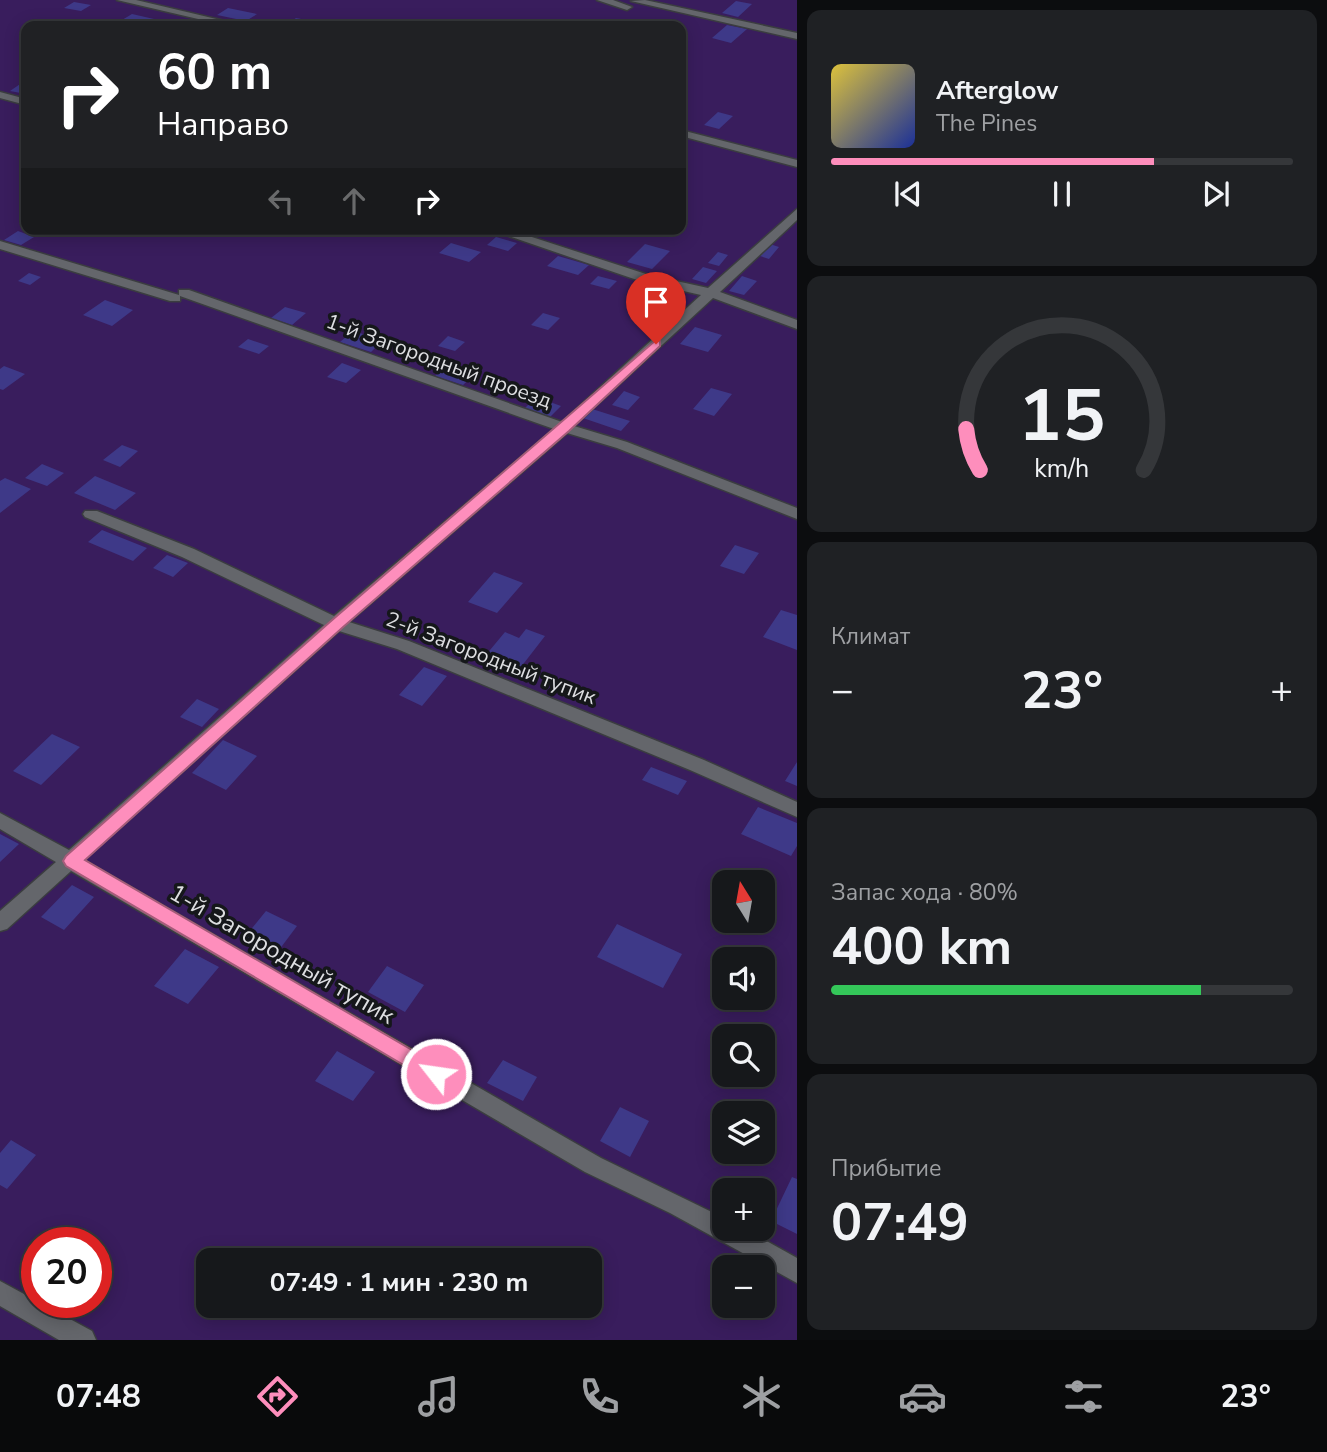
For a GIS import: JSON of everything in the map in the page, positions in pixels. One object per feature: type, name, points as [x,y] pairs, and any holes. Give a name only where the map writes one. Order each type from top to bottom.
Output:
[{"type":"street","points":[[122,0],[218,21]]},
{"type":"street","points":[[602,0],[797,36]]},
{"type":"street","points":[[0,95],[21,101]]},
{"type":"street","points":[[686,134],[797,164]]},
{"type":"street","points":[[0,923],[336,624],[564,428],[797,213]]},
{"type":"street","points":[[512,235],[645,278],[711,293],[797,325]]},
{"type":"street","name":"1-й Загородный проезд","points":[[0,245],[180,296],[564,428],[622,445],[797,514]]},
{"type":"street","name":"2-й Загородный тупик","points":[[91,514],[188,554],[336,624],[403,645],[697,765],[797,810]]},
{"type":"street","name":"1-й Загородный тупик","points":[[0,820],[593,1165],[678,1205],[797,1271]]},
{"type":"street","points":[[0,1293],[83,1340]]},
{"type":"shaded area","points":[[0,0],[797,0],[797,1340],[0,1340]]},
{"type":"building","points":[[736,1],[752,4],[738,17],[722,13]]},
{"type":"building","points":[[74,2],[91,5],[81,11],[64,8]]},
{"type":"building","points":[[228,8],[257,14],[246,21],[217,15]]},
{"type":"building","points":[[132,14],[154,19],[151,21],[120,21]]},
{"type":"building","points":[[727,25],[747,29],[731,43],[712,38]]},
{"type":"building","points":[[21,83],[21,93],[10,91]]},
{"type":"building","points":[[718,112],[733,116],[719,129],[704,125]]},
{"type":"building","points":[[18,231],[21,235],[34,237],[21,245],[4,240]]},
{"type":"building","points":[[496,237],[517,243],[508,251],[487,245]]},
{"type":"building","points":[[451,243],[481,252],[469,262],[439,253]]},
{"type":"building","points":[[645,244],[670,251],[652,269],[627,262]]},
{"type":"building","points":[[770,244],[779,247],[769,259],[760,256]]},
{"type":"building","points":[[718,252],[728,255],[719,266],[708,263]]},
{"type":"building","points":[[558,256],[589,265],[578,275],[547,266]]},
{"type":"building","points":[[703,267],[717,271],[706,283],[692,279]]},
{"type":"building","points":[[29,273],[41,277],[30,285],[18,281]]},
{"type":"building","points":[[598,276],[617,281],[609,289],[590,284]]},
{"type":"building","points":[[742,276],[757,281],[744,295],[729,291]]},
{"type":"building","points":[[105,300],[133,310],[112,326],[83,315]]},
{"type":"building","points":[[285,307],[306,313],[292,325],[271,318]]},
{"type":"building","points":[[543,313],[560,318],[548,330],[531,325]]},
{"type":"building","points":[[695,327],[722,335],[708,352],[680,344]]},
{"type":"building","points":[[353,331],[383,340],[371,352],[340,342]]},
{"type":"building","points":[[448,336],[465,342],[455,351],[438,346]]},
{"type":"building","points":[[248,339],[269,346],[259,354],[238,347]]},
{"type":"building","points":[[449,362],[477,372],[463,385],[435,376]]},
{"type":"building","points":[[342,363],[361,370],[346,383],[327,377]]},
{"type":"building","points":[[4,366],[25,374],[3,390],[0,389],[0,369]]},
{"type":"building","points":[[711,388],[732,394],[714,416],[693,409]]},
{"type":"building","points":[[624,391],[640,397],[628,410],[612,405]]},
{"type":"building","points":[[536,397],[561,406],[550,417],[524,409]]},
{"type":"building","points":[[589,408],[630,421],[621,431],[580,417]]},
{"type":"building","points":[[122,445],[138,451],[120,467],[103,460]]},
{"type":"building","points":[[42,464],[64,473],[47,486],[25,478]]},
{"type":"building","points":[[95,476],[136,493],[115,510],[74,493]]},
{"type":"building","points":[[5,478],[31,489],[0,513],[0,481]]},
{"type":"building","points":[[102,530],[147,548],[133,561],[88,542]]},
{"type":"building","points":[[735,545],[759,553],[744,574],[720,566]]},
{"type":"building","points":[[167,555],[188,563],[173,577],[153,568]]},
{"type":"building","points":[[494,572],[523,583],[497,613],[468,602]]},
{"type":"building","points":[[781,610],[797,615],[797,650],[763,637]]},
{"type":"building","points":[[526,629],[545,636],[514,676],[480,662],[505,632],[519,638]]},
{"type":"building","points":[[424,667],[447,676],[422,706],[399,695]]},
{"type":"building","points":[[197,699],[219,709],[202,727],[180,717]]},
{"type":"building","points":[[52,734],[80,747],[41,785],[13,771]]},
{"type":"building","points":[[223,740],[257,756],[226,790],[192,773]]},
{"type":"building","points":[[797,762],[797,786],[785,781]]},
{"type":"building","points":[[651,767],[687,781],[678,795],[642,780]]},
{"type":"building","points":[[758,807],[797,823],[797,846],[791,856],[741,834]]},
{"type":"building","points":[[0,834],[19,844],[0,862]]},
{"type":"building","points":[[72,885],[94,897],[64,930],[41,917]]},
{"type":"building","points":[[266,911],[297,926],[276,954],[244,938]]},
{"type":"building","points":[[617,924],[682,954],[663,988],[597,957]]},
{"type":"building","points":[[185,949],[219,967],[188,1004],[154,986]]},
{"type":"building","points":[[387,966],[424,985],[405,1012],[368,992]]},
{"type":"building","points":[[337,1051],[375,1072],[353,1101],[315,1081]]},
{"type":"building","points":[[503,1060],[537,1077],[523,1101],[487,1083]]},
{"type":"building","points":[[620,1107],[649,1121],[630,1157],[600,1141]]},
{"type":"building","points":[[11,1140],[36,1155],[7,1189],[0,1185],[0,1153]]},
{"type":"building","points":[[792,1177],[797,1179],[797,1234],[775,1223],[775,1213]]},
{"type":"route","points":[[436,1074],[72,861],[336,624],[564,428],[656,344]]}]
